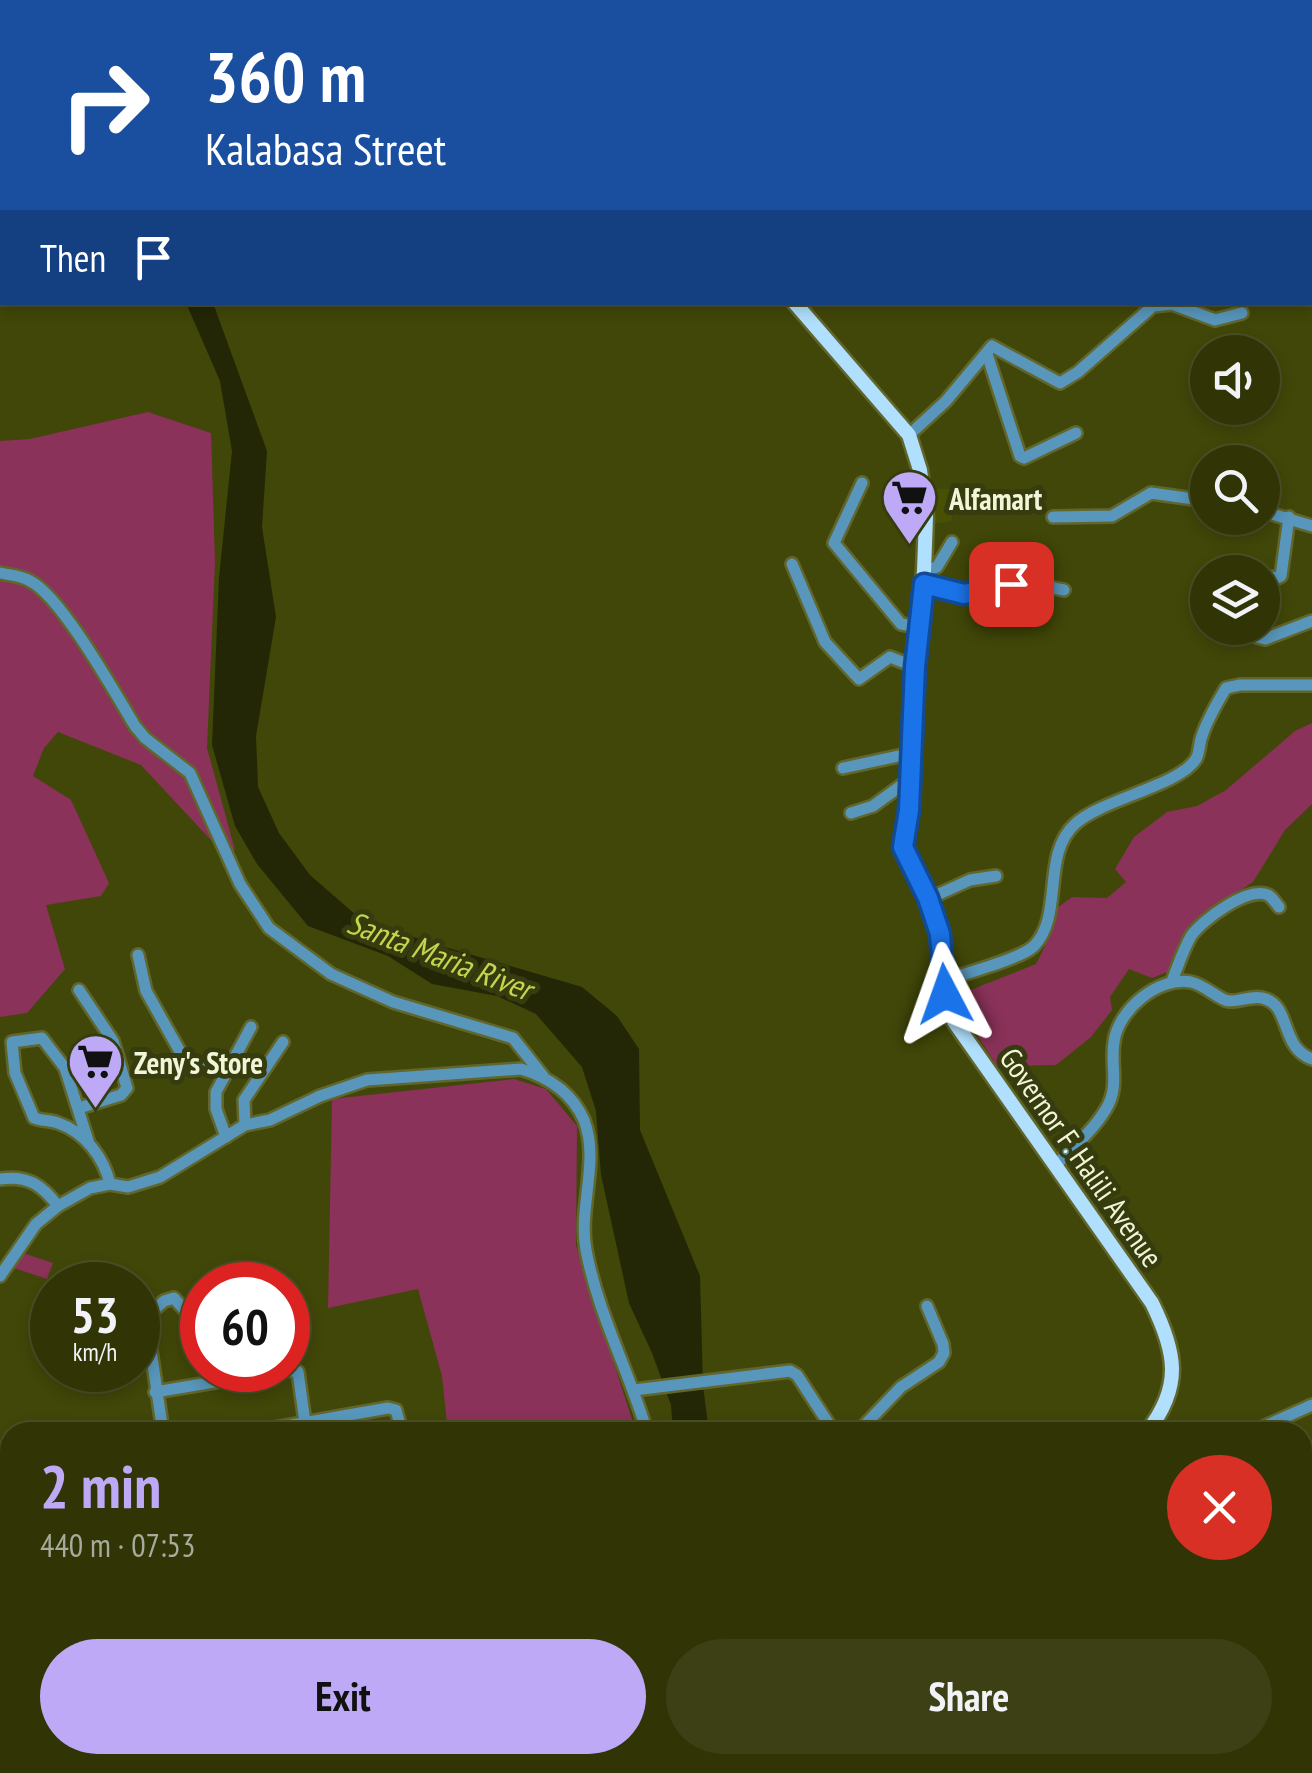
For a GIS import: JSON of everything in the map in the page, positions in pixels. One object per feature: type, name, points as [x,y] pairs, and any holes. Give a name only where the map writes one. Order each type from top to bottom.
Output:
[{"type":"main road","name":"Governor F. Halili Avenue","points":[[797,305],[908,435],[920,470],[926,517],[924,578],[903,847],[928,898],[940,934],[942,982],[948,1007],[964,1038],[1152,1302],[1169,1344],[1173,1385],[1153,1422]]},
{"type":"street","points":[[989,350],[1060,383],[1078,372],[1153,306],[1162,305]]},
{"type":"street","points":[[1175,305],[1215,320],[1242,313]]},
{"type":"street","points":[[908,435],[946,401],[989,350]]},
{"type":"street","points":[[989,350],[1020,456],[1076,433]]},
{"type":"street","points":[[862,483],[834,543],[901,624],[918,627]]},
{"type":"street","points":[[1054,517],[1112,516],[1152,494],[1190,499]]},
{"type":"street","points":[[1280,514],[1312,526]]},
{"type":"street","points":[[1280,576],[1290,517]]},
{"type":"street","points":[[924,578],[938,567],[952,542]]},
{"type":"street","points":[[792,564],[825,642],[858,678],[890,657],[915,667]]},
{"type":"street","points":[[0,573],[31,581],[43,592],[135,726],[190,773],[240,884],[268,928],[331,974],[392,1002],[512,1038],[543,1076],[573,1101],[589,1138],[586,1250],[602,1312],[643,1422]]},
{"type":"street","points":[[924,578],[964,594],[1011,584],[1064,590]]},
{"type":"street","points":[[1280,633],[1312,620]]},
{"type":"street","points":[[942,982],[1012,959],[1036,945],[1046,927],[1058,857],[1074,825],[1194,762],[1202,734],[1226,688],[1240,684],[1312,685]]},
{"type":"street","points":[[843,768],[912,753]]},
{"type":"street","points":[[850,814],[873,806],[910,779]]},
{"type":"street","points":[[928,898],[970,880],[996,876]]},
{"type":"street","points":[[1172,981],[1194,932],[1213,914],[1236,900],[1260,894],[1270,896],[1278,907]]},
{"type":"street","points":[[138,955],[146,992],[187,1064]]},
{"type":"street","points":[[1055,1166],[1107,1108],[1116,1086],[1113,1045],[1126,1017],[1154,987],[1172,981],[1191,982],[1228,1002],[1260,997],[1270,1001],[1281,1012],[1286,1035],[1294,1047],[1312,1059]]},
{"type":"street","points":[[78,990],[114,1041],[127,1083],[121,1095],[80,1108]]},
{"type":"street","points":[[226,1138],[215,1099],[251,1027]]},
{"type":"street","points":[[88,1144],[65,1068],[42,1038],[12,1042],[16,1073],[34,1118],[65,1126],[88,1144],[104,1164],[110,1184]]},
{"type":"street","points":[[245,1125],[244,1100],[283,1042]]},
{"type":"street","points":[[151,1061],[230,1066]]},
{"type":"street","points":[[0,1276],[36,1224],[90,1188],[128,1186],[160,1176],[245,1125],[270,1120],[320,1096],[368,1080],[521,1069],[543,1076]]},
{"type":"street","points":[[0,1180],[29,1180],[43,1187],[58,1206]]},
{"type":"street","points":[[868,1422],[901,1387],[939,1362],[943,1344],[926,1306]]},
{"type":"street","points":[[634,1390],[779,1370],[797,1375],[828,1422]]},
{"type":"street","points":[[155,1392],[160,1422]]},
{"type":"street","points":[[301,1392],[305,1422],[392,1408],[400,1422]]},
{"type":"street","points":[[1274,1422],[1312,1405]]},
{"type":"shaded area","points":[[148,412],[211,433],[215,562],[207,748],[235,850],[222,852],[141,765],[58,732],[44,748],[33,776],[71,800],[109,883],[101,896],[46,905],[65,969],[27,1013],[0,1017],[0,441],[30,439]]},
{"type":"shaded area","points":[[927,489],[951,489],[952,521],[931,524]]},
{"type":"shaded area","points":[[1312,723],[1312,804],[1285,830],[1253,882],[1210,910],[1183,936],[1170,971],[1152,978],[1129,969],[1110,997],[1112,1010],[1091,1037],[1056,1065],[997,1066],[973,1029],[958,995],[1036,964],[1046,944],[1051,909],[1072,897],[1107,898],[1126,882],[1115,869],[1134,837],[1167,812],[1197,806],[1226,790],[1295,731]]},
{"type":"shaded area","points":[[514,1079],[546,1089],[577,1126],[576,1245],[633,1422],[447,1422],[442,1376],[418,1289],[328,1308],[332,1099]]},
{"type":"shaded area","points":[[20,1252],[50,1262],[30,1262],[30,1273],[14,1268]]},
{"type":"water","name":"Santa Maria River","points":[[187,305],[214,305],[267,451],[262,527],[276,617],[256,736],[258,787],[279,833],[310,875],[357,916],[425,941],[582,987],[617,1016],[639,1049],[640,1130],[700,1276],[708,1422],[672,1422],[671,1405],[629,1303],[601,1175],[596,1111],[582,1067],[536,1014],[497,996],[432,984],[388,956],[308,926],[257,864],[235,826],[212,745],[219,578],[232,451],[220,381]]},
{"type":"place","name":"Alfamart","points":[[910,547]]},
{"type":"place","name":"Zeny's Store","points":[[95,1111]]},
{"type":"route","points":[[945,994],[940,934],[928,898],[903,847],[909,810],[915,667],[924,584],[964,594],[1011,584]]}]
